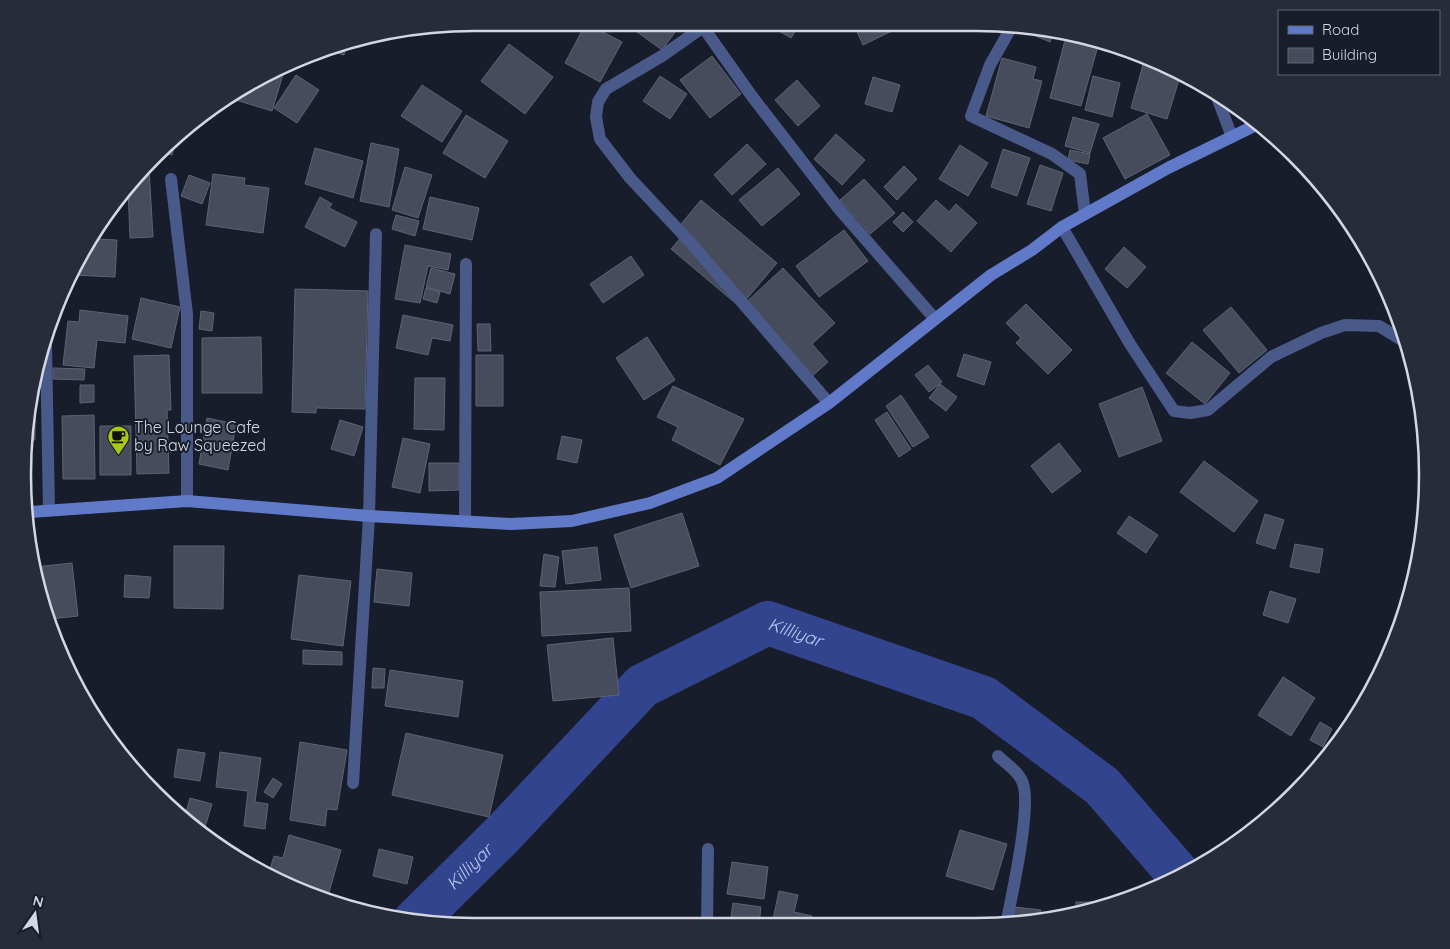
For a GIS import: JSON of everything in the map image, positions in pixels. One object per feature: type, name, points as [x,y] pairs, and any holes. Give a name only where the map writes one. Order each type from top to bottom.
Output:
[{"type":"street","points":[[698,31],[662,56],[606,89],[598,102],[596,118],[600,139],[630,178],[689,241],[829,403]]},
{"type":"street","points":[[708,31],[751,95],[839,209],[935,319]]},
{"type":"street","points":[[1008,32],[990,64],[971,116],[1052,154],[1080,174],[1085,214]]},
{"type":"street","points":[[1220,105],[1232,137]]},
{"type":"street","points":[[33,512],[187,501],[369,516],[510,524],[572,520],[650,503],[717,478],[829,403],[992,275],[1032,250],[1062,228],[1168,168],[1251,128]]},
{"type":"street","points":[[171,179],[187,314],[187,501]]},
{"type":"street","points":[[1062,228],[1130,344],[1174,411],[1190,413],[1208,410],[1271,357],[1322,333],[1345,325],[1379,326],[1396,337]]},
{"type":"street","points":[[353,783],[369,516],[376,234]]},
{"type":"street","points":[[465,521],[466,264]]},
{"type":"street","points":[[46,359],[49,510]]},
{"type":"street","points":[[998,756],[1023,781],[1025,804],[1024,828],[1008,917]]},
{"type":"street","points":[[707,918],[708,849]]},
{"type":"building","points":[[582,31],[601,31],[622,42],[600,82],[565,63]]},
{"type":"building","points":[[636,31],[676,31],[662,50]]},
{"type":"building","points":[[779,31],[795,31],[791,38]]},
{"type":"building","points":[[857,31],[892,31],[863,45]]},
{"type":"building","points":[[1033,35],[1052,38],[1050,42]]},
{"type":"building","points":[[1065,41],[1097,48],[1081,106],[1050,98]]},
{"type":"building","points":[[509,44],[553,77],[525,114],[481,81]]},
{"type":"building","points":[[712,56],[741,94],[710,118],[680,80]]},
{"type":"building","points":[[1002,58],[1036,67],[1033,79],[1042,81],[1029,128],[986,116]]},
{"type":"building","points":[[1143,64],[1179,81],[1167,119],[1131,108]]},
{"type":"building","points":[[283,75],[272,111],[237,100]]},
{"type":"building","points":[[296,75],[319,90],[297,123],[274,108]]},
{"type":"building","points":[[660,76],[687,94],[670,119],[643,101]]},
{"type":"building","points":[[1093,76],[1120,83],[1112,117],[1085,110]]},
{"type":"building","points":[[873,77],[900,85],[892,112],[865,104]]},
{"type":"building","points":[[797,80],[820,106],[798,126],[775,100]]},
{"type":"building","points":[[422,85],[462,111],[442,142],[401,116]]},
{"type":"building","points":[[1147,114],[1170,155],[1125,179],[1103,138]]},
{"type":"building","points":[[466,115],[508,141],[485,178],[443,153]]},
{"type":"building","points":[[1073,117],[1099,124],[1090,153],[1065,146]]},
{"type":"building","points":[[836,134],[865,160],[842,185],[814,159]]},
{"type":"building","points":[[371,143],[399,149],[389,207],[360,201]]},
{"type":"building","points":[[747,144],[766,164],[732,195],[714,175]]},
{"type":"building","points":[[960,145],[988,163],[968,196],[939,179]]},
{"type":"building","points":[[315,148],[363,161],[353,198],[305,184]]},
{"type":"building","points":[[1003,149],[1030,158],[1017,196],[991,187]]},
{"type":"building","points":[[1070,150],[1090,154],[1088,164],[1068,160]]},
{"type":"building","points":[[1040,165],[1063,173],[1051,211],[1027,204]]},
{"type":"building","points":[[904,166],[917,179],[897,200],[884,187]]},
{"type":"building","points":[[405,167],[432,175],[418,218],[392,210]]},
{"type":"building","points":[[778,168],[800,194],[762,226],[739,200]]},
{"type":"building","points":[[149,173],[153,237],[130,238],[128,198]]},
{"type":"building","points":[[213,174],[245,178],[244,185],[269,188],[263,233],[206,225]]},
{"type":"building","points":[[189,175],[210,183],[202,204],[181,196]]},
{"type":"building","points":[[864,179],[895,213],[870,234],[840,200]]},
{"type":"building","points":[[320,197],[332,204],[329,208],[357,222],[345,247],[305,227]]},
{"type":"building","points":[[430,197],[479,208],[472,240],[423,229]]},
{"type":"building","points":[[701,200],[777,263],[740,307],[671,249],[683,235],[676,230]]},
{"type":"building","points":[[936,200],[949,212],[956,204],[977,223],[951,252],[917,221]]},
{"type":"building","points":[[903,212],[913,222],[903,232],[893,222]]},
{"type":"building","points":[[396,215],[419,221],[415,236],[392,229]]},
{"type":"building","points":[[844,230],[868,261],[819,297],[796,266]]},
{"type":"building","points":[[99,239],[117,240],[115,277],[79,275]]},
{"type":"building","points":[[405,245],[451,254],[448,270],[428,266],[420,303],[395,299]]},
{"type":"building","points":[[1124,247],[1146,267],[1127,288],[1105,269]]},
{"type":"building","points":[[631,256],[644,275],[603,303],[590,284]]},
{"type":"building","points":[[431,268],[455,274],[450,294],[426,287]]},
{"type":"building","points":[[783,268],[835,323],[812,344],[828,362],[809,379],[741,307]]},
{"type":"building","points":[[426,288],[440,292],[437,303],[423,299]]},
{"type":"building","points":[[295,289],[368,291],[365,409],[316,408],[316,413],[292,412]]},
{"type":"building","points":[[141,298],[180,307],[171,348],[132,339]]},
{"type":"building","points":[[1026,304],[1072,350],[1048,374],[1016,343],[1021,338],[1006,323]]},
{"type":"building","points":[[1231,307],[1267,350],[1239,373],[1203,330]]},
{"type":"building","points":[[80,310],[128,316],[125,343],[97,340],[94,368],[63,365],[68,321],[79,322]]},
{"type":"building","points":[[201,311],[214,313],[212,331],[199,329]]},
{"type":"building","points":[[403,315],[453,325],[450,341],[432,338],[428,355],[396,348]]},
{"type":"building","points":[[477,324],[490,324],[491,351],[478,351]]},
{"type":"building","points":[[261,337],[262,393],[202,393],[202,338]]},
{"type":"building","points":[[647,337],[675,380],[644,400],[616,358]]},
{"type":"building","points":[[1192,342],[1230,373],[1205,404],[1166,373]]},
{"type":"building","points":[[964,354],[991,362],[984,385],[957,376]]},
{"type":"building","points":[[169,355],[171,410],[167,410],[169,473],[137,474],[134,356]]},
{"type":"building","points":[[476,355],[503,355],[503,406],[476,406]]},
{"type":"building","points":[[928,365],[942,382],[929,392],[915,375]]},
{"type":"building","points":[[53,368],[85,369],[84,380],[53,379]]},
{"type":"building","points":[[415,378],[445,378],[444,430],[414,429]]},
{"type":"building","points":[[940,384],[957,397],[946,411],[929,398]]},
{"type":"building","points":[[80,385],[94,385],[94,402],[80,403]]},
{"type":"building","points":[[673,386],[744,419],[720,465],[672,440],[678,427],[657,417]]},
{"type":"building","points":[[1142,387],[1162,441],[1119,457],[1099,404]]},
{"type":"building","points":[[901,395],[929,437],[913,447],[886,406]]},
{"type":"building","points":[[887,412],[911,449],[899,457],[875,420]]},
{"type":"building","points":[[94,415],[95,479],[63,479],[62,416]]},
{"type":"building","points":[[35,417],[35,440],[33,440]]},
{"type":"building","points":[[207,418],[236,424],[228,470],[199,464]]},
{"type":"building","points":[[340,420],[363,427],[354,456],[331,449]]},
{"type":"building","points":[[100,426],[131,426],[131,475],[100,475]]},
{"type":"building","points":[[562,436],[582,440],[577,463],[557,459]]},
{"type":"building","points":[[403,438],[430,444],[420,493],[392,487]]},
{"type":"building","points":[[1059,443],[1081,471],[1052,493],[1031,466]]},
{"type":"building","points":[[1204,461],[1258,501],[1234,532],[1180,492]]},
{"type":"building","points":[[429,463],[459,463],[459,490],[429,491]]},
{"type":"building","points":[[682,513],[699,566],[631,588],[614,535]]},
{"type":"building","points":[[1265,514],[1284,520],[1275,549],[1256,543]]},
{"type":"building","points":[[1129,516],[1158,535],[1146,553],[1117,533]]},
{"type":"building","points":[[1295,544],[1323,549],[1319,573],[1290,567]]},
{"type":"building","points":[[174,546],[224,546],[223,609],[174,608]]},
{"type":"building","points":[[597,547],[601,580],[566,584],[562,551]]},
{"type":"building","points":[[544,554],[559,557],[555,587],[540,586]]},
{"type":"building","points":[[72,563],[78,616],[56,618],[41,566]]},
{"type":"building","points":[[377,569],[412,573],[409,606],[374,602]]},
{"type":"building","points":[[125,575],[151,577],[149,598],[124,597]]},
{"type":"building","points":[[299,575],[351,581],[343,646],[291,639]]},
{"type":"building","points":[[629,588],[631,631],[542,636],[540,592]]},
{"type":"building","points":[[1270,591],[1296,599],[1288,623],[1263,615]]},
{"type":"building","points":[[613,638],[619,695],[553,701],[547,645]]},
{"type":"building","points":[[303,650],[342,652],[342,665],[303,664]]},
{"type":"building","points":[[373,668],[385,669],[384,688],[372,688]]},
{"type":"building","points":[[390,670],[463,681],[458,717],[385,706]]},
{"type":"building","points":[[1283,677],[1315,698],[1291,736],[1258,715]]},
{"type":"building","points":[[1320,722],[1332,729],[1323,747],[1310,740]]},
{"type":"building","points":[[406,733],[503,755],[489,817],[392,795]]},
{"type":"building","points":[[300,742],[347,750],[337,810],[327,809],[325,826],[290,820]]},
{"type":"building","points":[[178,749],[205,753],[200,781],[174,777]]},
{"type":"building","points":[[220,752],[261,758],[255,802],[268,804],[265,829],[244,826],[248,791],[216,787]]},
{"type":"building","points":[[273,778],[282,784],[273,798],[264,792]]},
{"type":"building","points":[[190,798],[212,804],[205,826],[186,811]]},
{"type":"building","points":[[960,830],[1007,844],[993,890],[946,876]]},
{"type":"building","points":[[289,835],[341,850],[329,893],[270,868],[274,856],[283,858]]},
{"type":"building","points":[[379,849],[413,857],[407,884],[373,876]]},
{"type":"building","points":[[732,862],[768,867],[764,899],[727,894]]},
{"type":"building","points":[[779,891],[798,895],[794,912],[812,916],[812,918],[773,918]]},
{"type":"building","points":[[1076,902],[1093,902],[1090,903],[1076,906]]},
{"type":"building","points":[[733,903],[761,907],[760,918],[731,918]]},
{"type":"building","points":[[1015,907],[1041,910],[1041,913],[1014,916]]},
{"type":"waterway","name":"Killiyar","points":[[422,914],[503,834],[642,686],[768,623],[984,698],[1102,786],[1175,870]]},
{"type":"place","name":"The Lounge Cafe by Raw Squeezed","points":[[118,455]]}]
